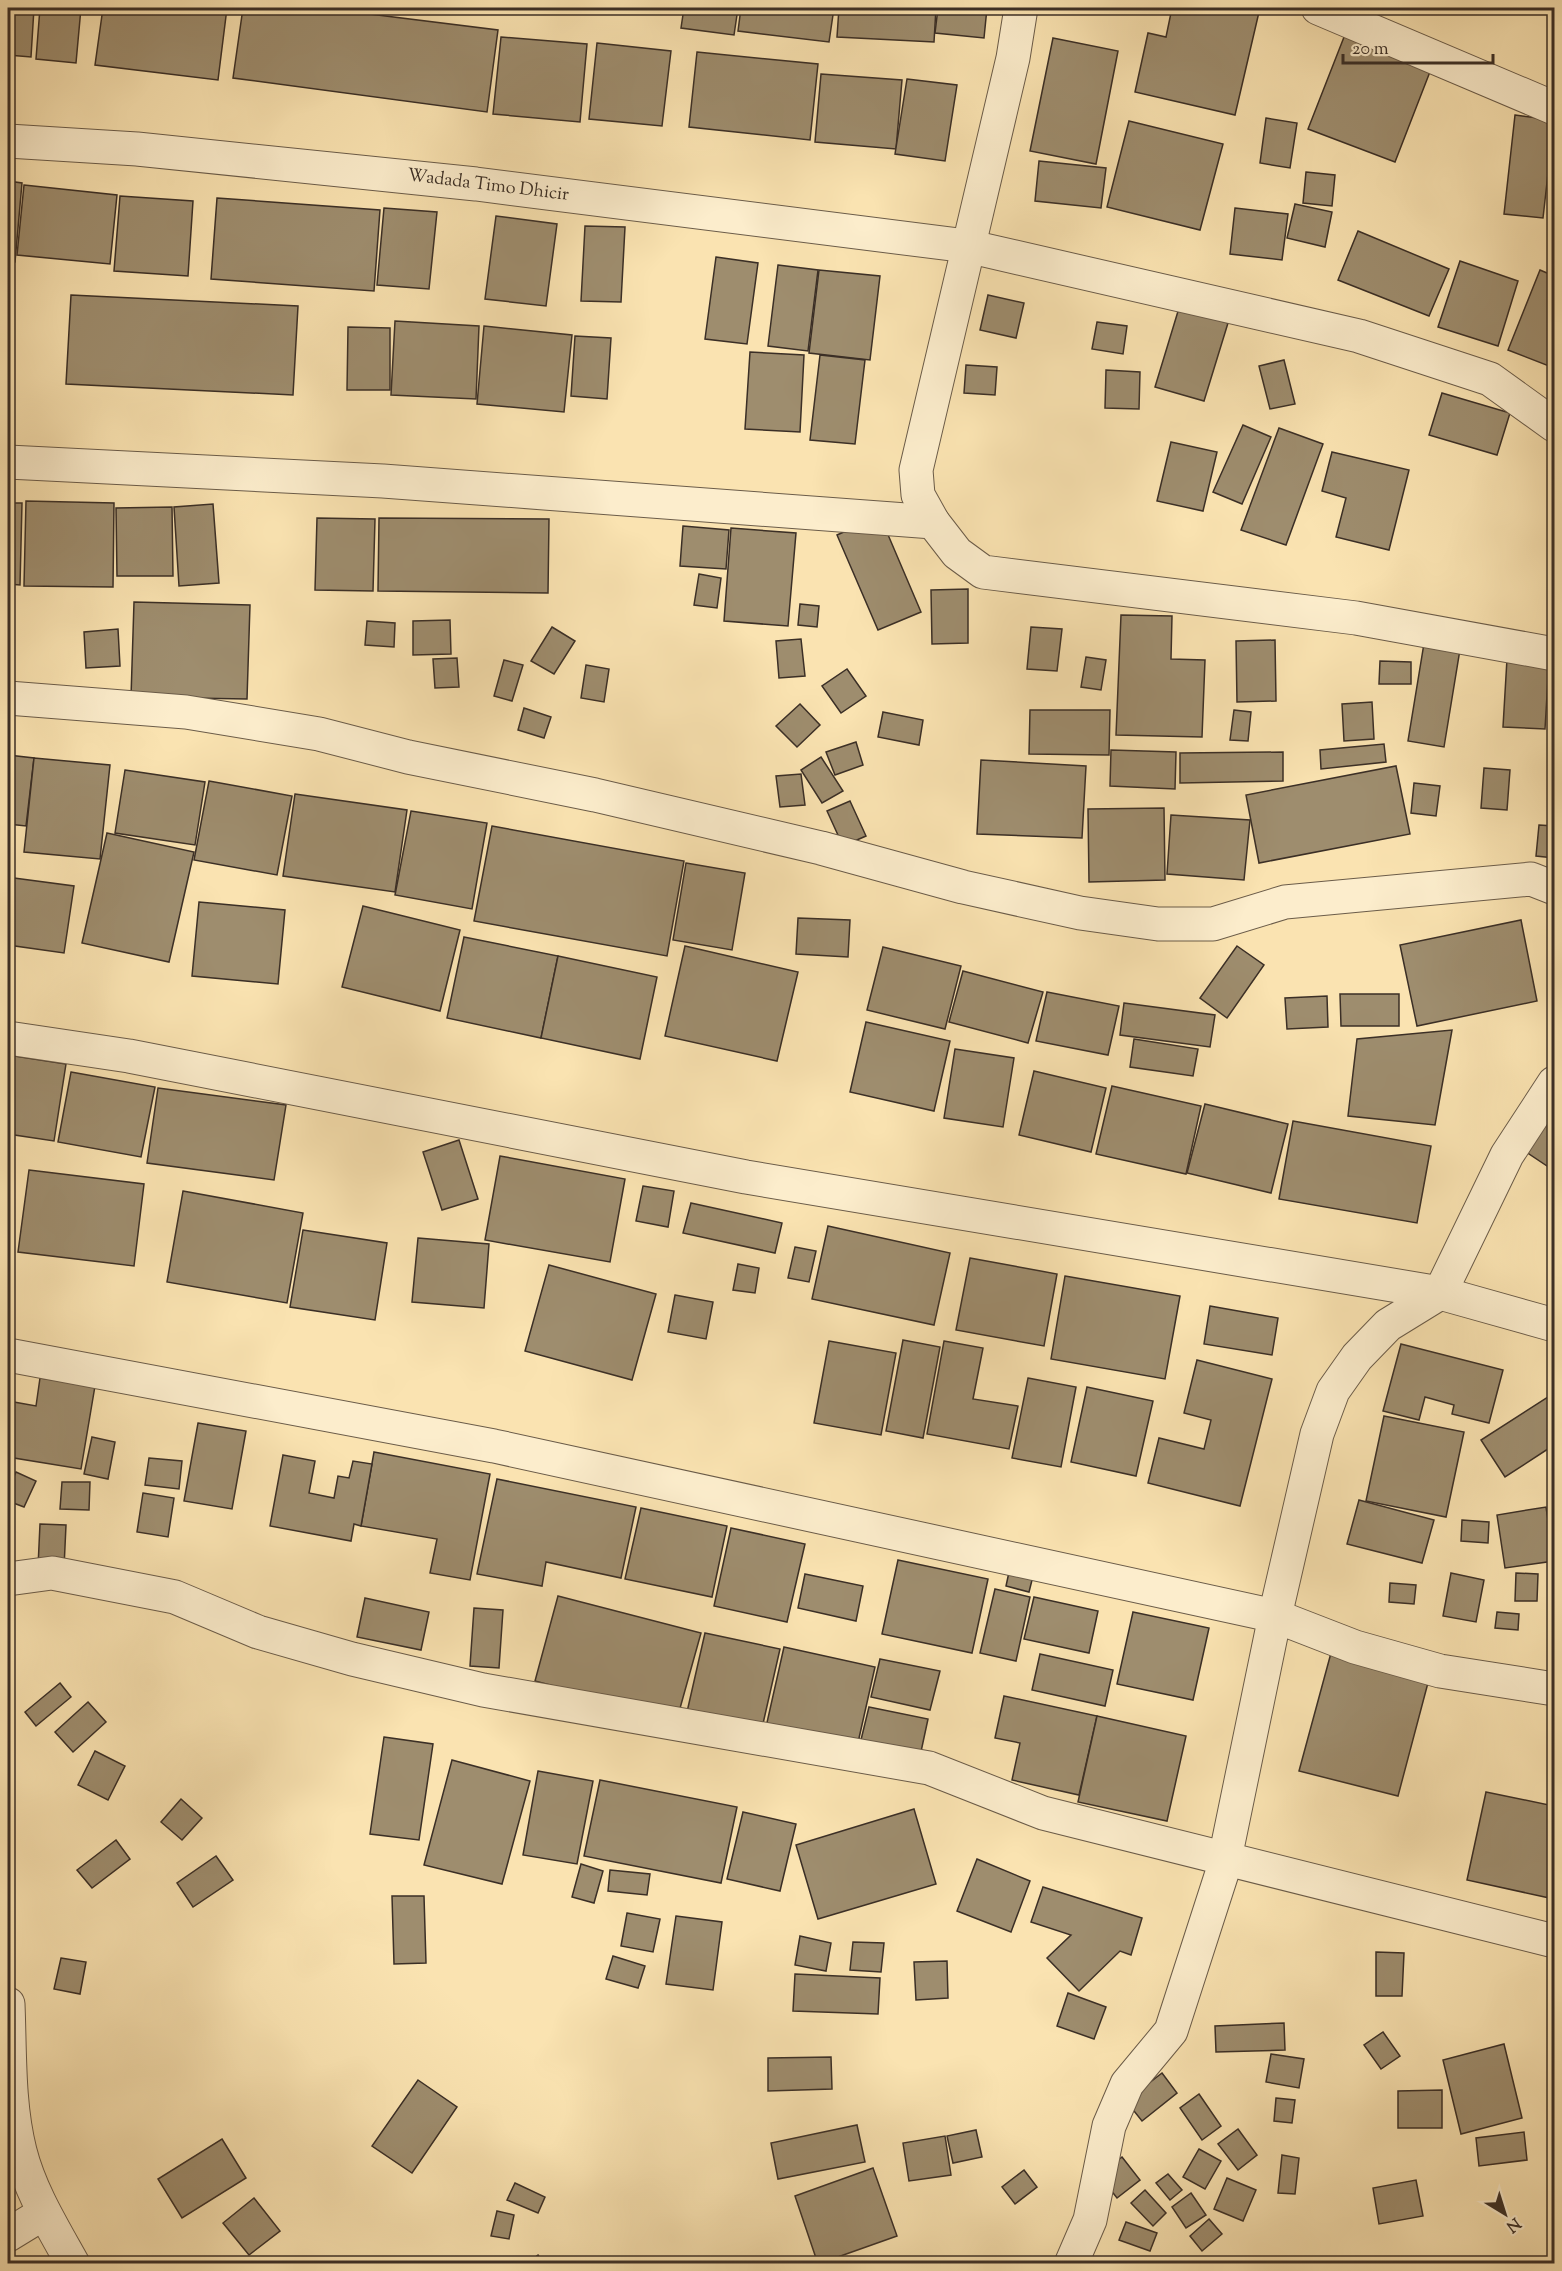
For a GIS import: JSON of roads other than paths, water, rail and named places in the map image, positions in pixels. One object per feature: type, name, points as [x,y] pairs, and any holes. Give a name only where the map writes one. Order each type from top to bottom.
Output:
[{"type":"street","points":[[1021,8],[1013,58],[916,470],[918,495],[933,522],[957,553],[983,573],[1356,618],[1554,654]]},
{"type":"street","points":[[1318,8],[1554,108]]},
{"type":"street","name":"Wadada Timo Dhicir","points":[[8,141],[137,149],[476,184],[967,246],[1359,336],[1490,380],[1554,425]]},
{"type":"street","points":[[8,462],[383,481],[933,522]]},
{"type":"street","points":[[8,698],[186,712],[319,734],[408,757],[595,795],[821,848],[963,887],[1080,913],[1158,924],[1213,924],[1285,903],[1358,894],[1531,879],[1554,888]]},
{"type":"street","points":[[8,1038],[129,1056],[746,1177],[1440,1293],[1554,1324]]},
{"type":"street","points":[[1071,2264],[1090,2220],[1109,2127],[1127,2084],[1171,2031],[1225,1859],[1275,1616],[1317,1434],[1333,1390],[1357,1357],[1388,1324],[1440,1293],[1507,1155],[1554,1083]]},
{"type":"street","points":[[8,1355],[494,1446],[1275,1616],[1355,1647],[1440,1671],[1554,1689]]},
{"type":"street","points":[[8,1579],[52,1573],[175,1597],[258,1632],[352,1659],[483,1690],[929,1768],[1043,1813],[1554,1941]]},
{"type":"street","points":[[8,2004],[11,2089],[20,2152],[44,2212],[73,2264]]},
{"type":"street","points":[[8,2235],[44,2212]]}]
